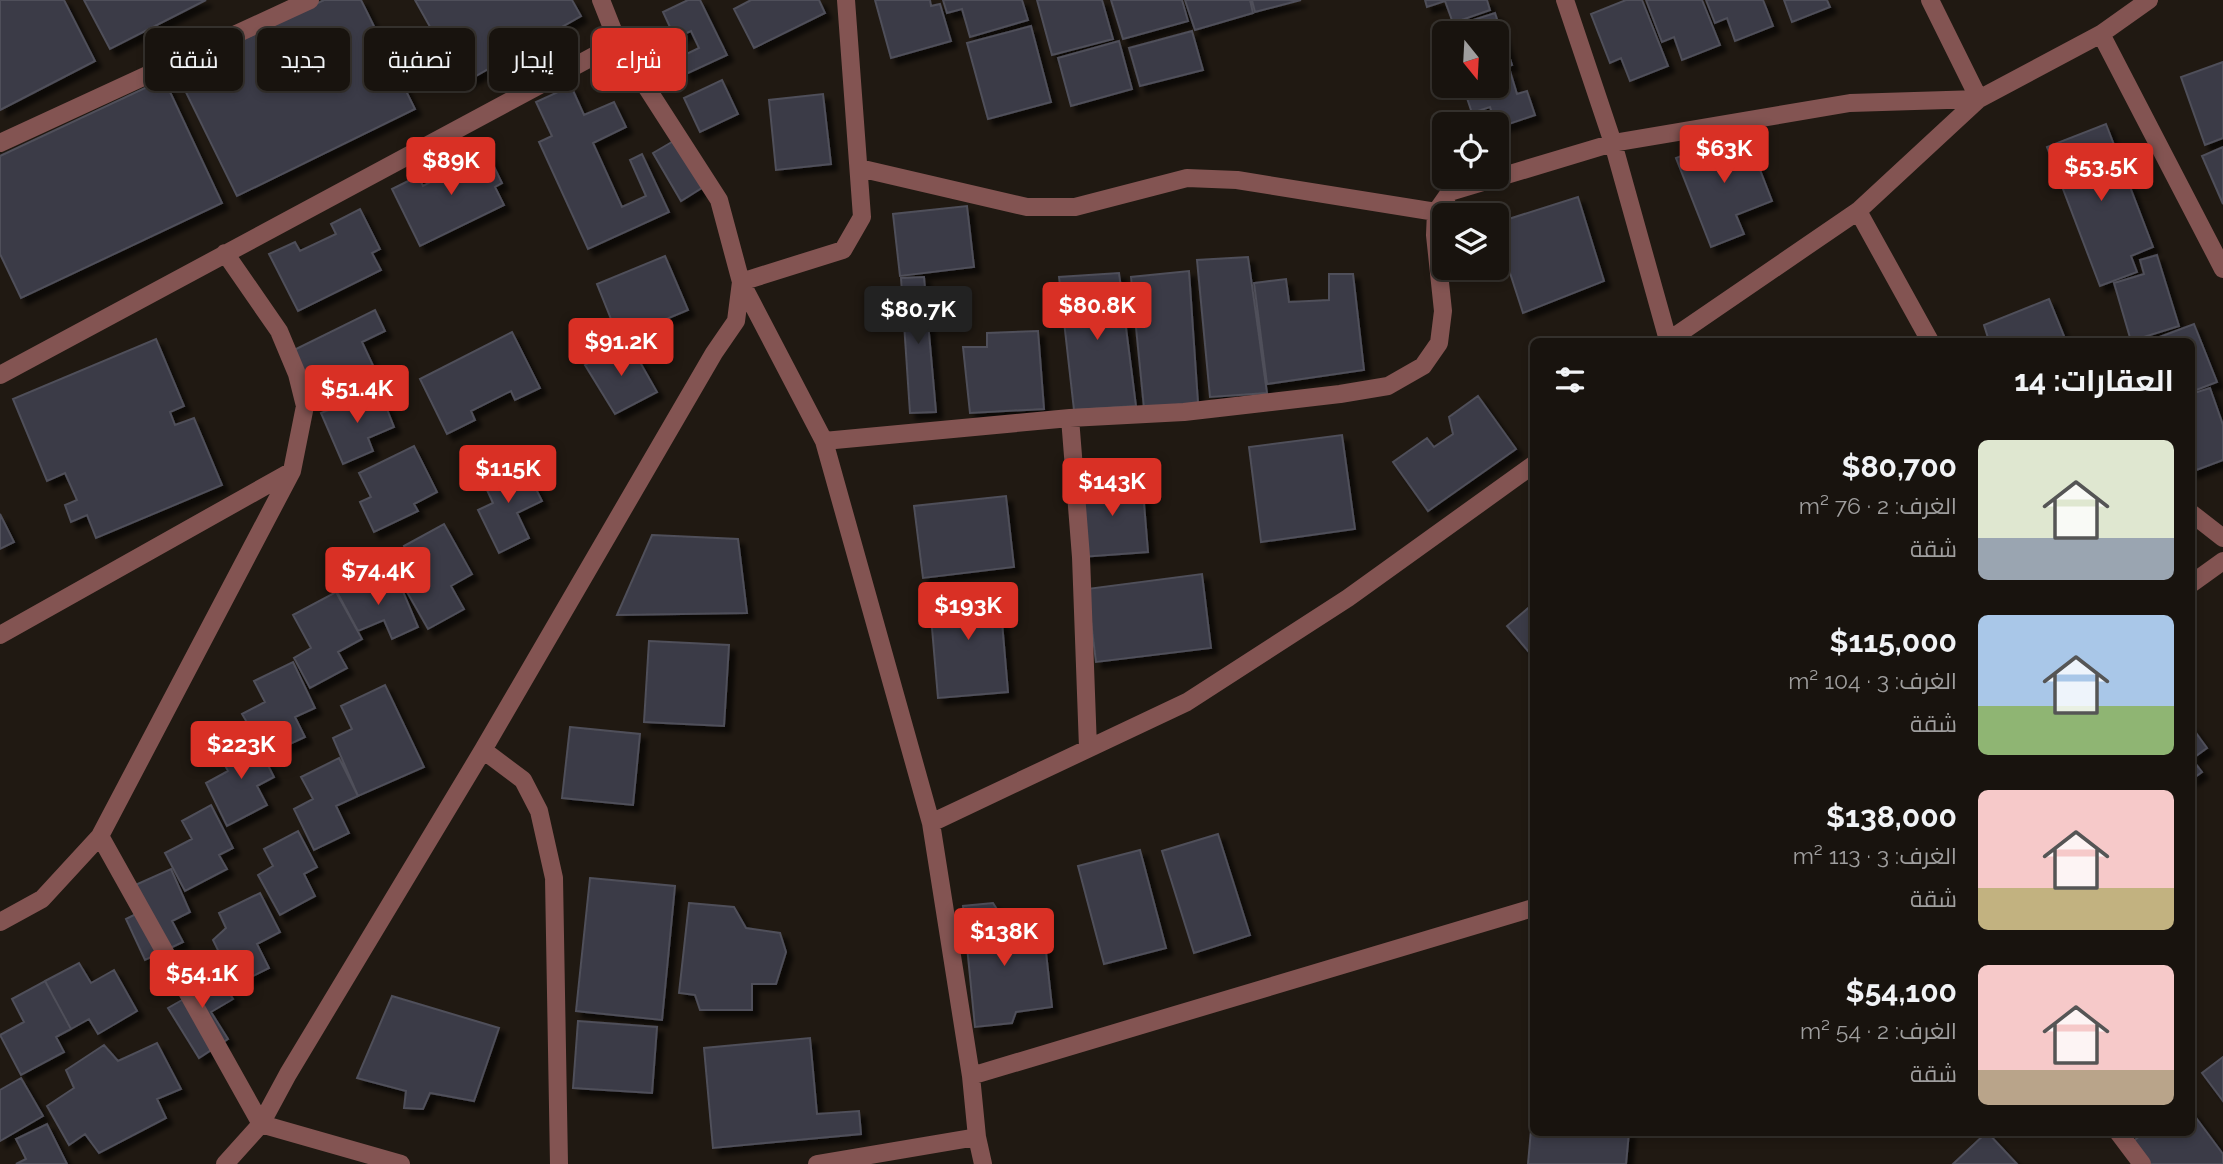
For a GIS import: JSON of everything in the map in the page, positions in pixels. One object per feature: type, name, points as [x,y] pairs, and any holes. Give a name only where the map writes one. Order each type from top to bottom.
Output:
[{"type":"street","points":[[0,143],[310,0]]},
{"type":"street","points":[[601,0],[612,28]]},
{"type":"street","points":[[741,282],[843,250],[862,217],[846,0]]},
{"type":"street","points":[[1565,0],[1613,143],[1667,338]]},
{"type":"street","points":[[1930,0],[1979,99]]},
{"type":"street","points":[[1672,338],[1858,211],[1979,99],[2101,34],[2149,0]]},
{"type":"street","points":[[2101,34],[2223,269]]},
{"type":"street","points":[[0,375],[592,57]]},
{"type":"street","points":[[649,91],[719,200],[741,282],[824,441],[931,823],[983,1164]]},
{"type":"street","points":[[1442,203],[1450,192],[1613,143],[1850,103],[1979,99]]},
{"type":"street","points":[[859,168],[1027,207],[1075,207],[1188,178],[1237,180],[1432,211]]},
{"type":"street","points":[[1858,211],[1928,338]]},
{"type":"street","points":[[0,922],[42,899],[100,836],[292,471],[305,406],[297,374],[279,331],[225,253]]},
{"type":"street","points":[[824,441],[1070,418],[1184,412],[1388,386],[1423,366],[1439,342],[1443,311],[1440,280]]},
{"type":"street","points":[[225,1164],[261,1125],[288,1074],[483,750],[714,353],[736,321],[741,282]]},
{"type":"street","points":[[1070,418],[1081,557],[1088,748]]},
{"type":"street","points":[[931,823],[1198,695],[1348,598],[1530,467]]},
{"type":"street","points":[[0,635],[292,471]]},
{"type":"street","points":[[2195,516],[2223,538]]},
{"type":"street","points":[[2195,581],[2223,561]]},
{"type":"street","points":[[483,750],[523,780],[539,811],[554,878],[559,1164]]},
{"type":"street","points":[[100,836],[261,1125],[401,1164]]},
{"type":"street","points":[[971,1076],[1530,909]]},
{"type":"street","points":[[2121,1136],[2141,1164]]},
{"type":"street","points":[[817,1164],[977,1137]]},
{"type":"building","points":[[0,0],[64,0],[95,61],[0,110]]},
{"type":"building","points":[[84,0],[206,0],[151,28],[145,28],[145,31],[110,49]]},
{"type":"building","points":[[324,0],[361,0],[375,28],[364,28],[364,91],[406,91],[415,109],[237,196],[185,91],[243,91],[243,39],[257,33],[257,91],[350,91],[350,28],[266,28]]},
{"type":"building","points":[[415,0],[572,0],[581,16],[560,28],[489,28],[489,69],[475,77],[475,28],[431,28]]},
{"type":"building","points":[[688,0],[700,0],[727,55],[686,74],[686,54],[699,48],[691,31],[686,33],[686,28],[670,28],[663,12]]},
{"type":"building","points":[[751,0],[819,0],[825,13],[754,48],[734,9]]},
{"type":"building","points":[[875,0],[930,0],[931,6],[940,4],[951,41],[891,58]]},
{"type":"building","points":[[943,0],[1022,0],[1028,20],[970,37],[962,9],[947,13]]},
{"type":"building","points":[[1037,0],[1102,0],[1113,39],[1052,55]]},
{"type":"building","points":[[1111,0],[1182,0],[1188,21],[1123,39]]},
{"type":"building","points":[[1185,0],[1250,0],[1253,13],[1195,30]]},
{"type":"building","points":[[1252,0],[1301,0],[1255,12]]},
{"type":"building","points":[[1425,0],[1487,0],[1490,10],[1452,21],[1445,1],[1427,7]]},
{"type":"building","points":[[1626,0],[1642,0],[1668,66],[1630,81],[1621,58],[1610,63],[1591,14]]},
{"type":"building","points":[[1646,0],[1702,0],[1720,45],[1682,60],[1674,37],[1662,42]]},
{"type":"building","points":[[1706,0],[1763,0],[1773,26],[1735,41],[1727,18],[1715,23]]},
{"type":"building","points":[[1784,0],[1827,0],[1830,7],[1792,22]]},
{"type":"building","points":[[1495,13],[1498,21],[1470,21]]},
{"type":"building","points":[[1031,26],[1051,102],[988,119],[967,43]]},
{"type":"building","points":[[1192,31],[1203,70],[1140,86],[1129,48]]},
{"type":"building","points":[[1119,41],[1132,89],[1071,106],[1058,58]]},
{"type":"building","points":[[2223,62],[2223,138],[2205,145],[2181,77]]},
{"type":"building","points":[[1509,71],[1517,94],[1527,91],[1535,115],[1509,124],[1509,112],[1492,112],[1490,107],[1472,112],[1467,98],[1509,98]]},
{"type":"building","points":[[722,80],[738,114],[700,132],[684,98]]},
{"type":"building","points":[[145,88],[145,91],[170,91],[222,203],[21,298],[0,254],[0,156]]},
{"type":"building","points":[[560,91],[573,91],[584,115],[614,102],[626,127],[593,143],[622,207],[646,196],[630,160],[642,154],[669,212],[588,249],[539,142],[552,136],[536,102]]},
{"type":"building","points":[[823,94],[831,164],[776,170],[769,100]]},
{"type":"building","points":[[2106,124],[2153,247],[2131,256],[2137,272],[2100,286],[2047,147]]},
{"type":"building","points":[[1745,131],[1772,201],[1736,215],[1744,234],[1711,247],[1676,158]]},
{"type":"building","points":[[677,139],[705,186],[681,201],[653,153]]},
{"type":"building","points":[[483,144],[502,183],[495,187],[504,205],[420,246],[392,189],[418,176],[423,186],[458,168],[454,159]]},
{"type":"building","points":[[2223,147],[2223,204],[2202,156]]},
{"type":"building","points":[[1578,197],[1604,281],[1523,313],[1509,270],[1509,219]]},
{"type":"building","points":[[967,206],[974,267],[900,276],[893,214]]},
{"type":"building","points":[[360,209],[380,249],[372,253],[381,270],[298,311],[269,254],[295,242],[300,251],[336,234],[331,224]]},
{"type":"building","points":[[2157,255],[2179,326],[2141,338],[2130,338],[2114,283],[2144,274],[2140,260]]},
{"type":"building","points":[[665,256],[688,310],[619,339],[597,284]]},
{"type":"building","points":[[1248,257],[1267,393],[1210,397],[1197,260]]},
{"type":"building","points":[[1189,271],[1198,403],[1144,408],[1131,277]]},
{"type":"building","points":[[1119,273],[1136,406],[1074,410],[1059,277]]},
{"type":"building","points":[[1329,274],[1353,274],[1364,370],[1267,384],[1254,283],[1286,279],[1289,302],[1329,300]]},
{"type":"building","points":[[924,277],[936,412],[910,413],[901,278]]},
{"type":"building","points":[[2049,299],[2065,338],[1988,338],[1984,325]]},
{"type":"building","points":[[375,310],[385,331],[362,342],[377,374],[317,403],[292,351]]},
{"type":"building","points":[[2194,324],[2217,382],[2195,390],[2195,338],[2157,338]]},
{"type":"building","points":[[1038,331],[1044,409],[970,413],[963,347],[987,347],[987,333]]},
{"type":"building","points":[[512,332],[540,388],[515,400],[511,391],[471,411],[475,420],[447,434],[420,379]]},
{"type":"building","points":[[156,339],[184,406],[170,412],[175,425],[194,418],[222,485],[96,538],[87,515],[71,522],[65,505],[77,500],[65,473],[47,481],[13,399]]},
{"type":"building","points":[[628,341],[657,392],[615,414],[585,365]]},
{"type":"building","points":[[2210,388],[2223,425],[2223,460],[2195,470],[2195,393]]},
{"type":"building","points":[[379,389],[394,427],[368,438],[373,451],[343,464],[321,413]]},
{"type":"building","points":[[1478,396],[1516,449],[1428,511],[1393,462],[1427,438],[1434,447],[1453,434],[1449,417]]},
{"type":"building","points":[[1342,435],[1355,529],[1261,542],[1249,447]]},
{"type":"building","points":[[414,446],[437,492],[414,504],[418,511],[374,532],[360,502],[371,497],[359,473]]},
{"type":"building","points":[[521,459],[542,501],[517,513],[529,538],[499,553],[478,510],[493,503],[482,479]]},
{"type":"building","points":[[1142,479],[1148,552],[1081,557],[1075,485]]},
{"type":"building","points":[[1006,496],[1014,567],[923,578],[914,506]]},
{"type":"building","points":[[0,514],[14,542],[0,549]]},
{"type":"building","points":[[444,524],[472,574],[451,586],[464,609],[428,629],[402,583],[419,573],[404,546]]},
{"type":"building","points":[[652,535],[738,539],[747,613],[617,615]]},
{"type":"building","points":[[1202,574],[1211,648],[1096,662],[1087,589]]},
{"type":"building","points":[[373,575],[380,591],[399,582],[418,627],[392,639],[384,620],[358,631],[337,592]]},
{"type":"building","points":[[999,587],[1008,692],[938,698],[929,593]]},
{"type":"building","points":[[336,592],[362,639],[338,652],[347,668],[310,688],[294,658],[311,648],[293,615]]},
{"type":"building","points":[[1530,607],[1530,653],[1507,626]]},
{"type":"building","points":[[649,641],[729,645],[724,726],[644,722]]},
{"type":"building","points":[[293,662],[315,708],[295,717],[305,737],[266,755],[242,714],[265,702],[254,681]]},
{"type":"building","points":[[385,685],[424,767],[358,796],[333,738],[352,729],[341,706]]},
{"type":"building","points":[[570,727],[640,734],[633,805],[562,798]]},
{"type":"building","points":[[2195,732],[2207,748],[2195,757]]},
{"type":"building","points":[[252,734],[274,777],[257,786],[267,805],[227,826],[206,783],[228,771],[218,752]]},
{"type":"building","points":[[339,758],[358,796],[336,806],[349,833],[314,850],[294,809],[313,799],[301,777]]},
{"type":"building","points":[[2195,763],[2202,772],[2195,777]]},
{"type":"building","points":[[211,805],[233,848],[219,855],[227,869],[185,891],[165,853],[192,839],[182,821]]},
{"type":"building","points":[[298,831],[317,867],[304,874],[315,896],[280,915],[258,875],[273,866],[264,849]]},
{"type":"building","points":[[1218,834],[1250,935],[1194,953],[1162,851]]},
{"type":"building","points":[[1140,850],[1166,948],[1104,964],[1078,866]]},
{"type":"building","points":[[171,869],[190,912],[172,921],[183,942],[145,960],[126,919],[144,910],[133,886]]},
{"type":"building","points":[[590,878],[675,886],[662,1020],[576,1011]]},
{"type":"building","points":[[260,893],[280,932],[257,944],[269,968],[235,985],[213,940],[226,928],[219,913]]},
{"type":"building","points":[[689,903],[734,907],[746,928],[780,933],[786,952],[776,984],[752,984],[752,1010],[700,1010],[695,995],[679,993]]},
{"type":"building","points":[[993,903],[1005,922],[1006,937],[1044,934],[1052,1007],[1016,1012],[1012,1023],[975,1027],[963,906]]},
{"type":"building","points":[[79,963],[91,983],[114,970],[137,1011],[98,1034],[89,1019],[71,1029],[45,981]]},
{"type":"building","points":[[211,964],[233,999],[211,1012],[228,1039],[199,1058],[168,1008],[182,1000],[182,982]]},
{"type":"building","points":[[45,981],[71,1029],[56,1037],[64,1052],[21,1075],[0,1035],[24,1022],[12,999]]},
{"type":"building","points":[[392,996],[499,1028],[474,1101],[430,1093],[423,1109],[404,1108],[406,1091],[357,1078]]},
{"type":"building","points":[[578,1021],[657,1027],[652,1093],[573,1088]]},
{"type":"building","points":[[810,1038],[817,1114],[859,1111],[861,1134],[713,1148],[704,1048]]},
{"type":"building","points":[[157,1043],[181,1089],[157,1099],[166,1118],[99,1153],[85,1134],[69,1145],[47,1106],[74,1088],[66,1070],[104,1045],[118,1061]]},
{"type":"building","points":[[2223,1057],[2223,1101],[2202,1073]]},
{"type":"building","points":[[21,1078],[43,1116],[0,1141],[0,1090]]},
{"type":"building","points":[[2195,1116],[2223,1154],[2223,1164],[2141,1164],[2127,1146],[2140,1136],[2195,1136]]},
{"type":"building","points":[[47,1124],[67,1164],[16,1164],[26,1159],[16,1139]]},
{"type":"building","points":[[1530,1136],[1629,1136],[1626,1164],[1528,1164]]},
{"type":"building","points":[[1983,1136],[1991,1136],[2017,1164],[1953,1164]]}]
